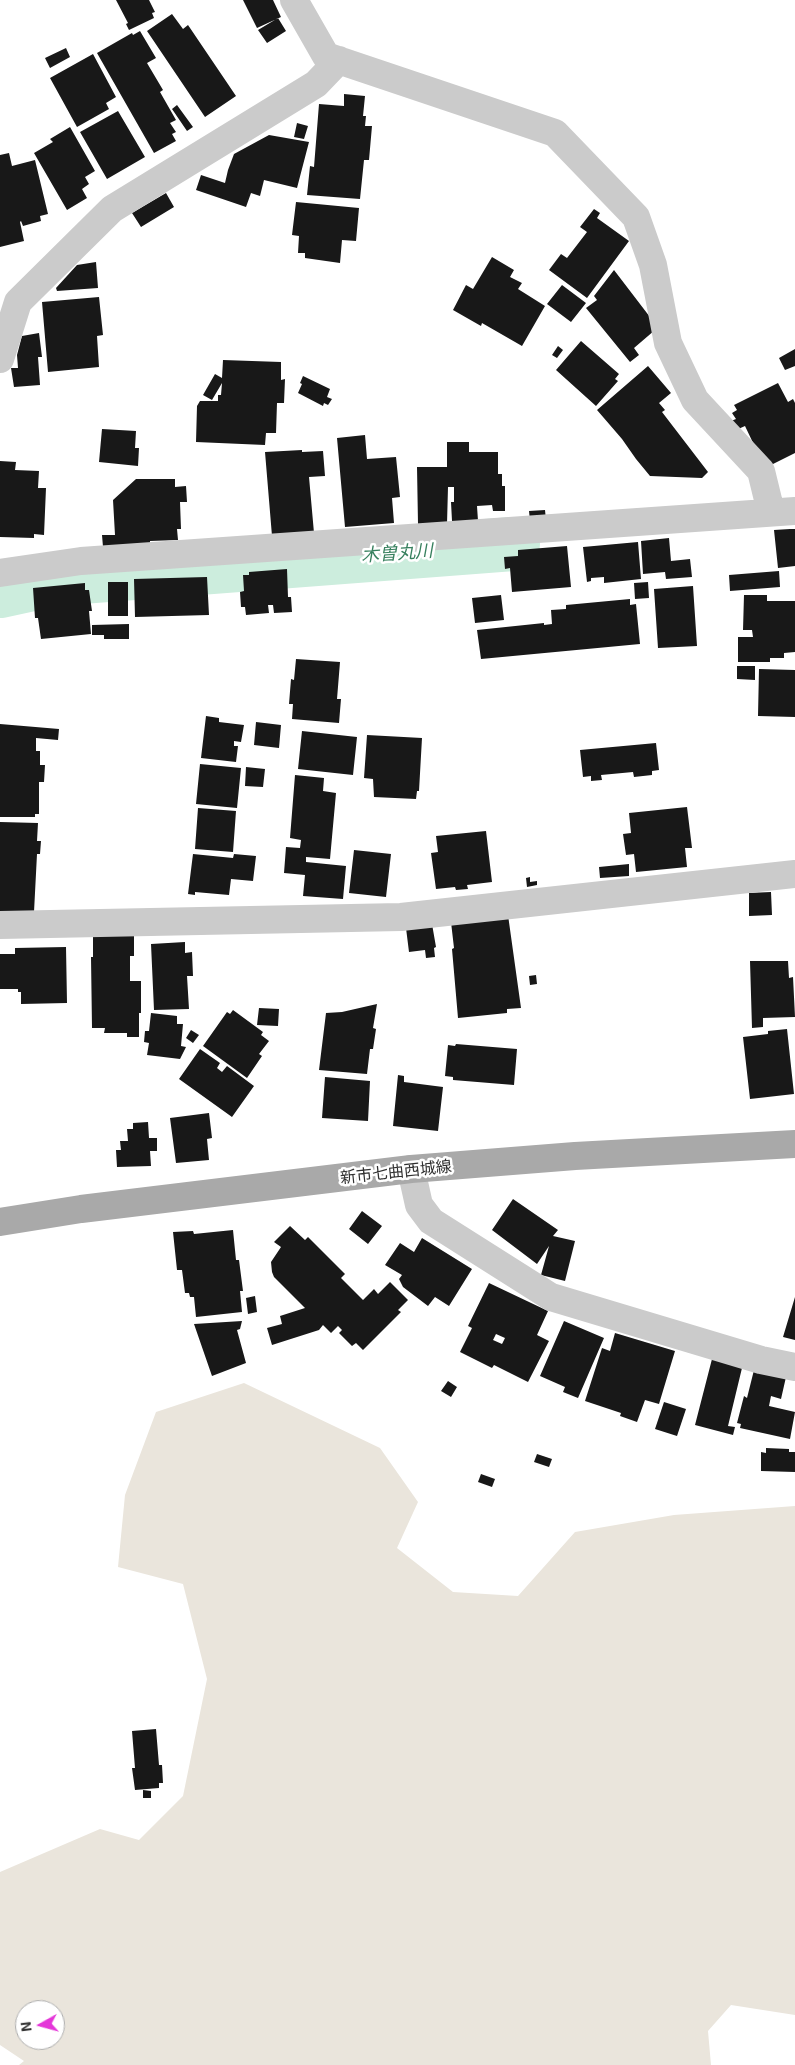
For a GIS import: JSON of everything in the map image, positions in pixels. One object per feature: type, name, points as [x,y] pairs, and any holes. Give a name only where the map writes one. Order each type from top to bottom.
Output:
[{"type":"main road","name":"新市七曲西城線","points":[[0,1222],[81,1208],[411,1169],[575,1156],[795,1144]]},
{"type":"street","points":[[0,573],[81,561],[783,511],[761,471],[695,400],[668,343],[653,265],[636,216],[555,133],[326,56],[294,0]]},
{"type":"street","points":[[0,359],[9,295],[112,209],[316,84],[339,60]]},
{"type":"street","points":[[0,925],[401,917],[795,874]]},
{"type":"street","points":[[411,1169],[419,1205],[431,1221],[551,1297],[761,1360],[795,1367]]},
{"type":"shaded area","points":[[244,1383],[380,1448],[418,1502],[397,1548],[453,1592],[518,1596],[575,1532],[674,1515],[795,1506],[795,2015],[731,2005],[708,2031],[711,2065],[19,2065],[24,2061],[0,2045],[0,1872],[100,1829],[139,1840],[183,1796],[207,1679],[183,1584],[118,1567],[125,1495],[156,1412]]},
{"type":"building","points":[[116,0],[149,0],[155,12],[152,13],[154,18],[129,30],[126,24],[128,23]]},
{"type":"building","points":[[243,0],[273,0],[281,17],[257,28]]},
{"type":"building","points":[[172,14],[183,29],[188,25],[236,96],[205,117],[147,31]]},
{"type":"building","points":[[278,18],[286,31],[267,43],[258,30]]},
{"type":"building","points":[[140,31],[156,58],[147,63],[163,90],[160,92],[176,120],[170,123],[176,132],[172,134],[176,141],[154,153],[97,53],[132,33],[133,35]]},
{"type":"building","points":[[66,48],[70,57],[50,68],[45,58]]},
{"type":"building","points":[[93,54],[116,97],[106,103],[109,109],[77,127],[50,78]]},
{"type":"building","points":[[344,94],[365,96],[363,116],[366,116],[365,126],[372,126],[369,160],[364,160],[360,199],[307,195],[310,166],[314,167],[319,104],[344,106]]},
{"type":"building","points":[[177,105],[193,127],[187,131],[172,109]]},
{"type":"building","points":[[118,111],[145,157],[107,179],[80,132]]},
{"type":"building","points":[[297,123],[308,126],[304,139],[294,137]]},
{"type":"building","points":[[70,127],[95,171],[85,177],[89,184],[82,189],[87,198],[67,210],[34,153],[53,142],[50,139]]},
{"type":"building","points":[[269,135],[309,142],[297,188],[264,180],[260,196],[251,193],[246,207],[196,190],[201,175],[225,183],[234,154]]},
{"type":"building","points":[[9,153],[12,166],[35,160],[48,214],[40,216],[41,221],[23,226],[21,221],[24,241],[0,247],[0,155]]},
{"type":"building","points":[[166,193],[174,207],[141,227],[132,213]]},
{"type":"building","points":[[296,202],[359,208],[356,241],[342,240],[340,263],[305,258],[305,253],[298,253],[299,236],[292,235]]},
{"type":"building","points":[[594,209],[600,213],[597,218],[629,241],[587,298],[549,270],[561,254],[567,258],[587,232],[580,227]]},
{"type":"building","points":[[492,257],[514,270],[510,277],[522,283],[518,289],[545,306],[522,346],[482,323],[481,326],[453,310],[466,285],[473,289]]},
{"type":"building","points":[[96,262],[98,288],[57,291],[56,288],[77,265]]},
{"type":"building","points":[[614,270],[653,321],[655,330],[634,348],[639,355],[630,362],[586,308],[597,300],[594,296]]},
{"type":"building","points":[[562,285],[586,303],[571,322],[547,304]]},
{"type":"building","points":[[99,297],[103,335],[97,336],[99,367],[48,372],[42,302]]},
{"type":"building","points":[[39,333],[42,357],[38,357],[40,385],[14,387],[11,368],[18,368],[17,355],[22,336]]},
{"type":"building","points":[[581,341],[619,374],[615,379],[618,381],[596,406],[556,370]]},
{"type":"building","points":[[558,346],[563,350],[557,358],[552,355]]},
{"type":"building","points":[[795,349],[795,366],[785,370],[779,358]]},
{"type":"building","points":[[223,360],[281,362],[281,380],[285,379],[284,403],[277,403],[276,433],[266,433],[265,445],[196,442],[197,406],[200,401],[218,401],[218,395],[221,395],[222,383],[212,400],[203,395],[215,374],[222,378]]},
{"type":"building","points":[[648,366],[671,393],[659,403],[665,410],[662,412],[708,472],[702,478],[650,476],[597,410]]},
{"type":"building","points":[[303,376],[330,389],[327,397],[332,399],[328,405],[324,403],[323,406],[298,393]]},
{"type":"building","points":[[778,383],[788,402],[793,399],[795,403],[795,453],[765,468],[745,426],[736,430],[731,421],[736,419],[732,413],[737,410],[734,405]]},
{"type":"building","points":[[102,429],[136,431],[135,448],[139,448],[138,466],[99,462]]},
{"type":"building","points":[[365,435],[367,459],[396,457],[400,497],[392,498],[394,523],[345,527],[337,438]]},
{"type":"building","points":[[447,442],[469,442],[469,452],[498,452],[498,474],[502,474],[502,486],[505,486],[505,511],[493,511],[492,505],[477,506],[478,521],[452,521],[451,502],[454,502],[454,487],[448,487],[447,524],[418,524],[417,467],[447,467]]},
{"type":"building","points":[[302,450],[302,452],[323,451],[325,476],[309,477],[314,533],[272,536],[265,452]]},
{"type":"building","points":[[0,461],[16,462],[15,470],[39,471],[38,488],[46,488],[44,535],[34,534],[34,538],[0,537]]},
{"type":"building","points":[[136,479],[175,479],[175,487],[186,486],[187,502],[180,502],[181,529],[177,529],[178,540],[150,541],[150,545],[103,547],[102,535],[115,535],[113,500]]},
{"type":"building","points":[[545,510],[546,520],[530,521],[529,511]]},
{"type":"building","points":[[795,529],[795,566],[778,568],[774,530]]},
{"type":"building","points":[[669,538],[671,561],[690,559],[692,577],[666,579],[665,572],[643,574],[641,541]]},
{"type":"building","points":[[638,542],[641,579],[604,583],[604,577],[591,578],[591,581],[587,582],[583,547]]},
{"type":"building","points":[[567,546],[571,587],[512,592],[510,568],[505,569],[504,557],[518,556],[518,550]]},
{"type":"building","points":[[287,569],[288,597],[291,597],[292,612],[274,613],[273,605],[268,605],[269,613],[246,615],[245,607],[241,607],[240,592],[244,591],[243,575],[249,575],[249,572]]},
{"type":"building","points":[[779,571],[780,587],[730,591],[729,575]]},
{"type":"building","points":[[207,577],[209,615],[135,617],[134,579]]},
{"type":"building","points":[[108,582],[128,582],[128,616],[108,616]]},
{"type":"building","points":[[648,582],[649,598],[635,599],[634,583]]},
{"type":"building","points":[[85,583],[85,590],[89,590],[92,611],[89,611],[91,634],[41,639],[38,618],[35,618],[33,588]]},
{"type":"building","points":[[693,586],[697,646],[658,648],[654,589]]},
{"type":"building","points":[[501,595],[504,620],[475,623],[472,598]]},
{"type":"building","points":[[744,595],[767,595],[767,601],[795,601],[795,652],[784,653],[784,658],[770,658],[770,662],[738,662],[738,637],[753,637],[752,630],[743,630]]},
{"type":"building","points":[[630,599],[630,605],[636,604],[640,644],[481,659],[477,630],[544,623],[544,625],[552,624],[551,610],[566,609],[566,605]]},
{"type":"building","points":[[129,624],[129,639],[104,639],[104,635],[92,635],[92,625]]},
{"type":"building","points":[[296,659],[340,662],[337,699],[341,699],[339,723],[292,719],[293,704],[289,704],[291,679],[294,680]]},
{"type":"building","points":[[737,666],[755,666],[755,680],[737,679]]},
{"type":"building","points":[[759,669],[795,670],[795,717],[758,716]]},
{"type":"building","points":[[206,716],[219,718],[219,722],[244,725],[241,742],[234,741],[234,746],[238,746],[236,762],[201,758]]},
{"type":"building","points":[[256,722],[281,725],[279,748],[254,745]]},
{"type":"building","points":[[0,724],[59,729],[58,740],[36,738],[36,751],[40,751],[40,765],[45,765],[44,782],[39,782],[39,814],[35,814],[35,817],[0,817]]},
{"type":"building","points":[[302,731],[357,737],[353,775],[298,769]]},
{"type":"building","points":[[367,735],[422,738],[419,791],[417,791],[416,799],[374,797],[373,779],[364,778]]},
{"type":"building","points":[[656,743],[659,770],[652,771],[652,775],[634,777],[633,772],[601,775],[602,780],[591,781],[591,776],[583,777],[580,750]]},
{"type":"building","points":[[200,764],[241,768],[237,808],[196,804]]},
{"type":"building","points":[[246,767],[265,769],[263,787],[245,786]]},
{"type":"building","points":[[295,775],[324,778],[323,791],[336,793],[330,859],[306,857],[306,862],[346,866],[343,899],[303,896],[305,875],[284,873],[286,847],[300,848],[301,840],[290,838]]},
{"type":"building","points":[[687,807],[692,848],[685,848],[687,867],[636,872],[634,854],[626,855],[623,834],[631,833],[629,813]]},
{"type":"building","points":[[198,808],[236,811],[233,852],[195,849]]},
{"type":"building","points":[[0,822],[38,823],[37,841],[41,841],[40,854],[37,854],[34,912],[0,911]]},
{"type":"building","points":[[486,831],[492,882],[467,885],[468,889],[456,890],[455,887],[436,889],[431,853],[438,852],[436,836]]},
{"type":"building","points":[[354,850],[391,854],[386,897],[349,893]]},
{"type":"building","points":[[193,854],[233,858],[234,854],[256,856],[253,881],[231,879],[229,895],[195,892],[195,895],[188,894]]},
{"type":"building","points":[[629,864],[629,876],[600,878],[599,867]]},
{"type":"building","points":[[530,877],[530,882],[537,881],[537,885],[527,887],[526,878]]},
{"type":"building","points":[[771,892],[772,915],[749,916],[749,893]]},
{"type":"building","points":[[508,915],[521,1008],[507,1009],[507,1013],[458,1018],[451,922]]},
{"type":"building","points":[[432,924],[436,947],[434,948],[435,957],[426,958],[425,950],[409,952],[406,928]]},
{"type":"building","points":[[134,934],[134,956],[130,956],[130,981],[141,981],[139,1037],[127,1037],[127,1033],[104,1033],[105,1028],[92,1028],[91,957],[93,957],[93,935]]},
{"type":"building","points":[[185,942],[185,953],[192,952],[193,976],[187,976],[189,1009],[154,1010],[151,944]]},
{"type":"building","points":[[66,947],[67,1003],[21,1004],[21,992],[18,992],[18,989],[0,989],[0,954],[15,954],[15,948]]},
{"type":"building","points":[[750,961],[788,961],[789,978],[793,977],[795,1017],[763,1018],[763,1027],[752,1028]]},
{"type":"building","points":[[536,975],[537,984],[530,985],[529,976]]},
{"type":"building","points":[[377,1004],[373,1028],[376,1029],[373,1049],[370,1049],[367,1074],[319,1070],[326,1013],[342,1012]]},
{"type":"building","points":[[259,1008],[279,1009],[278,1026],[257,1025]]},
{"type":"building","points":[[233,1010],[263,1032],[261,1035],[269,1041],[259,1054],[262,1056],[247,1078],[203,1046],[227,1012],[230,1014]]},
{"type":"building","points":[[151,1013],[177,1016],[177,1024],[183,1024],[181,1046],[186,1047],[180,1059],[147,1055],[149,1043],[144,1042],[145,1031],[149,1031]]},
{"type":"building","points":[[787,1029],[794,1094],[750,1099],[743,1037],[768,1034],[768,1031]]},
{"type":"building","points":[[191,1030],[199,1035],[193,1043],[186,1038]]},
{"type":"building","points":[[456,1044],[517,1049],[514,1085],[453,1080],[453,1077],[445,1076],[448,1045],[455,1046]]},
{"type":"building","points":[[200,1049],[220,1063],[217,1068],[222,1072],[227,1066],[254,1086],[232,1117],[179,1079]]},
{"type":"building","points":[[398,1075],[404,1076],[404,1082],[443,1087],[438,1131],[393,1126]]},
{"type":"building","points":[[325,1077],[370,1081],[368,1121],[322,1118]]},
{"type":"building","points":[[209,1113],[212,1138],[207,1139],[209,1160],[176,1163],[170,1118]]},
{"type":"building","points":[[148,1122],[149,1138],[157,1138],[157,1151],[150,1151],[151,1166],[117,1167],[116,1150],[121,1150],[120,1141],[128,1141],[127,1129],[133,1129],[133,1123]]},
{"type":"building","points":[[513,1199],[558,1230],[553,1236],[575,1241],[565,1281],[541,1275],[549,1246],[537,1264],[492,1230]]},
{"type":"building","points":[[362,1211],[382,1226],[368,1244],[349,1229]]},
{"type":"building","points":[[290,1226],[305,1240],[308,1237],[345,1274],[341,1278],[363,1300],[374,1289],[378,1294],[390,1282],[408,1300],[398,1310],[401,1312],[363,1350],[356,1343],[352,1346],[339,1333],[342,1330],[338,1326],[331,1333],[323,1325],[319,1330],[272,1345],[267,1328],[282,1324],[280,1316],[305,1308],[274,1277],[272,1272],[271,1262],[281,1247],[274,1242]]},
{"type":"building","points":[[233,1230],[236,1260],[239,1260],[243,1291],[240,1291],[242,1312],[196,1317],[194,1297],[190,1297],[189,1293],[185,1293],[182,1270],[177,1270],[173,1232],[193,1231],[194,1234]]},
{"type":"building","points":[[422,1238],[472,1269],[449,1306],[435,1297],[428,1306],[403,1287],[399,1279],[402,1275],[385,1265],[400,1243],[414,1252]]},
{"type":"building","points":[[489,1283],[548,1311],[537,1335],[549,1341],[528,1382],[494,1365],[492,1368],[460,1352],[472,1328],[468,1326]],"holes":[[[496,1334],[505,1338],[502,1344],[493,1340]]]},
{"type":"building","points":[[255,1296],[257,1312],[248,1314],[246,1298]]},
{"type":"building","points":[[795,1297],[795,1340],[783,1337]]},
{"type":"building","points":[[242,1321],[240,1329],[237,1330],[246,1363],[212,1376],[194,1324]]},
{"type":"building","points":[[564,1321],[604,1338],[578,1398],[563,1392],[565,1387],[540,1376]]},
{"type":"building","points":[[615,1333],[675,1351],[659,1404],[645,1400],[637,1422],[620,1416],[621,1413],[585,1401],[602,1348],[610,1351]]},
{"type":"building","points":[[712,1359],[742,1368],[728,1426],[735,1427],[733,1435],[695,1425]]},
{"type":"building","points":[[754,1370],[786,1377],[781,1399],[771,1396],[769,1406],[795,1412],[790,1439],[740,1428],[741,1424],[737,1423],[744,1396],[747,1398]]},
{"type":"building","points":[[448,1381],[457,1387],[451,1397],[441,1391]]},
{"type":"building","points":[[664,1402],[686,1409],[677,1436],[655,1429]]},
{"type":"building","points":[[766,1448],[789,1449],[789,1452],[795,1452],[795,1472],[761,1471],[761,1452],[766,1453]]},
{"type":"building","points":[[537,1454],[552,1459],[549,1467],[534,1462]]},
{"type":"building","points":[[481,1474],[495,1479],[492,1487],[478,1482]]},
{"type":"building","points":[[156,1729],[159,1765],[162,1765],[163,1783],[159,1783],[159,1788],[135,1790],[132,1768],[135,1768],[132,1731]]},
{"type":"building","points":[[143,1790],[151,1791],[151,1798],[143,1798]]},
{"type":"waterway","name":"木曽丸川","points":[[0,591],[55,579],[513,544]]}]
